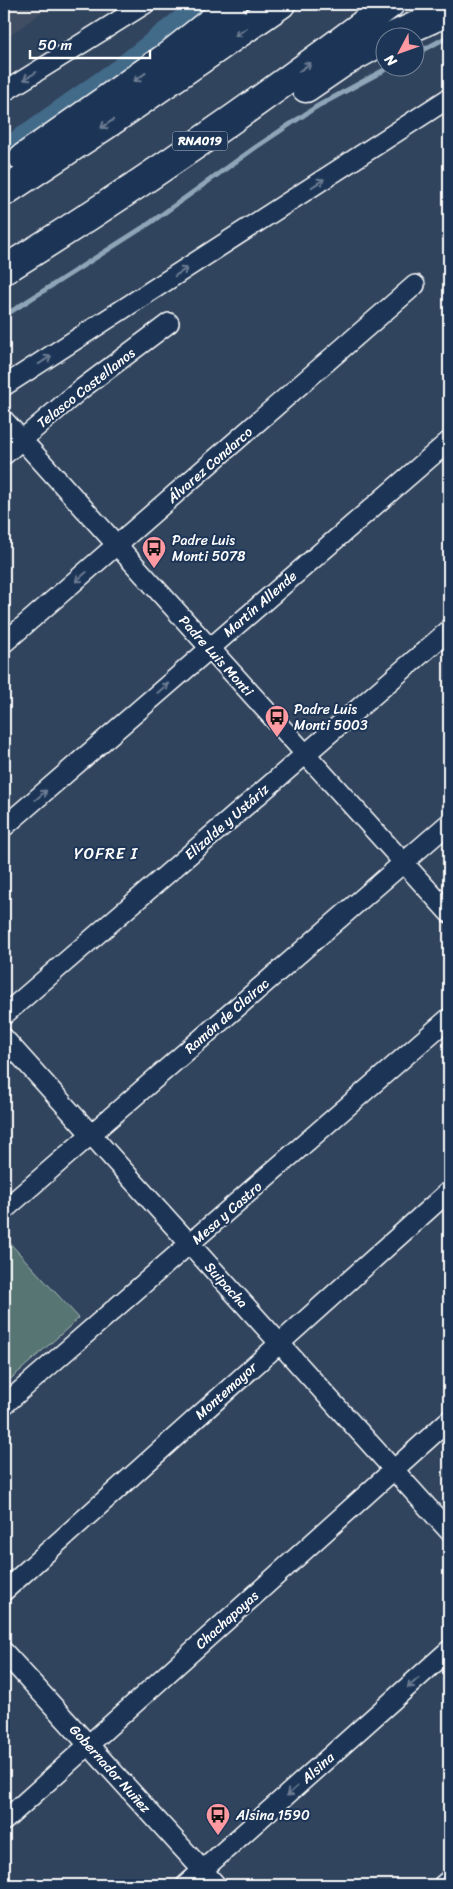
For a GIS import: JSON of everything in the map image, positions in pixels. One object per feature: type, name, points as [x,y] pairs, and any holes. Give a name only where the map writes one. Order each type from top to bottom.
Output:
[{"type":"highway","points":[[4,173],[168,56],[233,4]]},
{"type":"highway","points":[[4,192],[106,125],[281,4]]},
{"type":"highway","name":"RNA019","points":[[4,270],[76,225],[246,109],[390,4]]},
{"type":"highway","points":[[411,28],[449,11]]},
{"type":"highway","points":[[4,276],[116,218],[320,78],[376,45]]},
{"type":"street","points":[[4,92],[145,4]]},
{"type":"street","points":[[4,386],[449,98]]},
{"type":"street","name":"Álvarez Condarco","points":[[4,643],[415,285]]},
{"type":"street","name":"Telasco Castellanos","points":[[4,455],[80,390],[169,323]]},
{"type":"street","name":"Padre Luis Monti","points":[[4,420],[449,912]]},
{"type":"street","name":"Martín Allende","points":[[4,827],[449,441]]},
{"type":"street","name":"Elizalde y Ustáriz","points":[[4,1014],[449,630]]},
{"type":"street","name":"Ramón de Clairac","points":[[4,1210],[449,823]]},
{"type":"street","name":"Mesa y Castro","points":[[4,1405],[449,1018]]},
{"type":"street","name":"Suipacha","points":[[4,1038],[449,1531]]},
{"type":"street","name":"Montemayor","points":[[4,1591],[449,1191]]},
{"type":"street","name":"Chachapoyas","points":[[4,1821],[449,1420]]},
{"type":"street","name":"Alsina","points":[[186,1885],[449,1650]]},
{"type":"street","name":"Gobernador Nuñez","points":[[4,1652],[216,1885]]},
{"type":"street","points":[[443,1885],[449,1880]]},
{"type":"shaded area","points":[[4,4],[53,4],[4,40]]},
{"type":"green space","points":[[7,1240],[79,1318],[4,1385],[4,1243]]},
{"type":"waterway","points":[[4,147],[119,66],[197,4]]},
{"type":"waterway","points":[[426,49],[449,36]]},
{"type":"waterway","points":[[4,316],[150,223],[256,147],[316,107],[376,74]]},
{"type":"place","name":"Padre Luis Monti 5078","points":[[154,569]]},
{"type":"place","name":"Padre Luis Monti 5003","points":[[277,738]]},
{"type":"place","name":"Alsina 1590","points":[[218,1836]]},
{"type":"district","name":"YOFRE I","points":[[106,853]]}]
